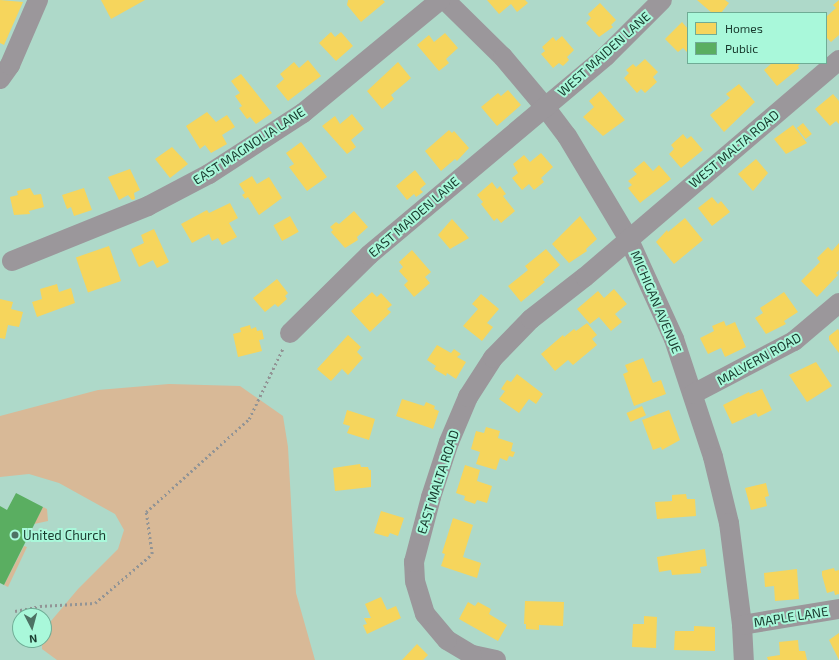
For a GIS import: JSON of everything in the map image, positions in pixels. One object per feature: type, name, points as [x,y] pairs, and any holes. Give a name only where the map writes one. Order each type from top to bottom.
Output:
[{"type":"street","points":[[0,79],[10,65],[38,0]]},
{"type":"street","name":"EAST MAGNOLIA LANE","points":[[12,261],[148,206],[209,174],[302,113],[440,0]]},
{"type":"street","name":"MICHIGAN AVENUE","points":[[445,0],[503,57],[545,107],[566,136],[628,238],[674,339],[713,457],[729,523],[742,625],[744,660]]},
{"type":"street","name":"WEST MAIDEN LANE","points":[[545,107],[606,56],[662,0]]},
{"type":"street","name":"WEST MALTA ROAD","points":[[628,238],[839,60]]},
{"type":"street","name":"EAST MAIDEN LANE","points":[[290,333],[369,255],[545,107]]},
{"type":"street","name":"EAST MALTA ROAD","points":[[496,660],[472,656],[447,640],[434,628],[421,603],[414,562],[441,465],[468,397],[493,358],[511,337],[628,238]]},
{"type":"street","name":"MALVERN ROAD","points":[[693,394],[794,341],[839,303]]},
{"type":"street","name":"MAPLE LANE","points":[[742,625],[839,609]]},
{"type":"path","points":[[30,608],[40,606],[95,603],[152,554],[146,512],[249,419],[290,333]]},
{"type":"shaded area","points":[[169,384],[240,386],[283,416],[288,447],[296,593],[315,660],[57,660],[42,649],[52,648],[52,620],[78,589],[118,549],[124,530],[115,514],[59,483],[29,474],[0,477],[0,416],[98,390]]},
{"type":"shaded area","points":[[43,507],[47,509],[48,521],[34,524]]},
{"type":"shaded area","points":[[24,546],[27,547],[8,587],[4,585]]},
{"type":"building: Homes","points":[[0,0],[23,2],[4,45],[0,43]]},
{"type":"building: Homes","points":[[101,0],[145,0],[111,19]]},
{"type":"building: Homes","points":[[348,0],[383,0],[385,2],[361,22],[347,5]]},
{"type":"building: Homes","points":[[487,0],[525,0],[528,3],[517,12],[511,4],[499,14]]},
{"type":"building: Homes","points":[[697,0],[725,0],[729,3],[722,12],[711,12]]},
{"type":"building: Homes","points":[[839,0],[839,35],[831,42],[827,38],[827,16],[836,8],[833,5]]},
{"type":"building: Homes","points":[[600,3],[616,20],[611,25],[613,27],[599,37],[586,23],[591,18],[588,14]]},
{"type":"building: Homes","points":[[682,22],[687,28],[687,52],[683,48],[678,52],[665,39]]},
{"type":"building: Homes","points":[[331,32],[335,37],[341,32],[353,46],[336,61],[319,43]]},
{"type":"building: Homes","points":[[445,33],[458,48],[446,59],[449,63],[439,71],[417,45],[429,35],[434,42]]},
{"type":"building: Homes","points":[[562,36],[574,50],[567,57],[569,60],[563,66],[559,63],[553,68],[541,54],[545,51],[542,47],[553,37],[556,41]]},
{"type":"building: Homes","points":[[645,59],[658,72],[653,77],[657,82],[645,93],[641,89],[637,93],[624,78],[629,73],[626,70],[633,64],[636,67]]},
{"type":"building: Homes","points":[[308,60],[321,76],[288,101],[276,86],[284,79],[280,74],[294,62],[299,68]]},
{"type":"building: Homes","points":[[398,62],[411,78],[391,95],[394,99],[382,109],[367,91]]},
{"type":"building: Homes","points":[[771,64],[800,64],[798,66],[799,68],[777,86],[764,70]]},
{"type":"building: Homes","points":[[241,74],[272,113],[256,124],[250,117],[247,119],[239,108],[242,106],[235,96],[240,93],[231,81]]},
{"type":"building: Homes","points":[[739,84],[755,102],[724,132],[710,115],[730,98],[726,94]]},
{"type":"building: Homes","points":[[508,90],[521,105],[497,126],[481,107],[498,93],[501,96]]},
{"type":"building: Homes","points":[[600,91],[625,120],[603,136],[583,117],[594,107],[589,101]]},
{"type":"building: Homes","points":[[833,94],[839,101],[839,124],[836,121],[830,126],[815,109]]},
{"type":"building: Homes","points":[[207,112],[216,122],[227,115],[235,127],[222,135],[227,144],[211,153],[205,145],[200,149],[186,126]]},
{"type":"building: Homes","points":[[352,114],[364,129],[351,140],[356,147],[347,154],[322,126],[335,116],[340,124]]},
{"type":"building: Homes","points":[[803,123],[812,134],[806,139],[797,128]]},
{"type":"building: Homes","points":[[793,125],[807,143],[786,154],[774,139]]},
{"type":"building: Homes","points":[[449,130],[452,133],[454,131],[469,148],[457,161],[455,159],[441,171],[425,151]]},
{"type":"building: Homes","points":[[683,134],[687,139],[691,136],[703,150],[681,168],[669,154],[674,149],[671,145]]},
{"type":"building: Homes","points":[[301,142],[327,177],[307,191],[289,167],[294,164],[286,153]]},
{"type":"building: Homes","points":[[172,147],[188,164],[170,178],[155,159]]},
{"type":"building: Homes","points":[[541,153],[553,167],[541,178],[544,182],[534,190],[529,184],[522,190],[512,178],[518,173],[513,164],[524,155],[530,162]]},
{"type":"building: Homes","points":[[756,159],[768,173],[753,191],[738,174]]},
{"type":"building: Homes","points":[[644,161],[653,171],[659,165],[671,179],[640,203],[628,188],[632,185],[628,181],[637,174],[633,170]]},
{"type":"building: Homes","points":[[130,169],[140,190],[134,193],[135,199],[132,200],[128,195],[119,200],[108,177]]},
{"type":"building: Homes","points":[[415,170],[426,184],[420,189],[423,192],[416,197],[414,194],[407,200],[396,186]]},
{"type":"building: Homes","points":[[252,176],[257,184],[269,177],[282,198],[259,215],[248,197],[245,199],[242,195],[245,193],[239,184]]},
{"type":"building: Homes","points":[[492,182],[497,189],[500,186],[506,194],[503,196],[515,211],[501,223],[497,218],[494,221],[481,204],[483,202],[477,195]]},
{"type":"building: Homes","points":[[30,188],[34,195],[41,194],[44,207],[29,211],[30,214],[14,215],[10,197],[18,195],[17,191]]},
{"type":"building: Homes","points":[[84,188],[92,210],[74,216],[71,207],[67,209],[62,195]]},
{"type":"building: Homes","points":[[712,197],[718,204],[721,201],[730,212],[712,226],[698,208]]},
{"type":"building: Homes","points":[[230,203],[238,218],[229,223],[237,237],[222,245],[218,238],[212,241],[209,234],[192,243],[181,224],[207,210],[209,213]]},
{"type":"building: Homes","points":[[354,211],[368,227],[357,237],[358,240],[345,248],[331,232],[333,230],[330,227],[336,222],[339,224]]},
{"type":"building: Homes","points":[[290,216],[299,232],[282,241],[273,225]]},
{"type":"building: Homes","points":[[580,216],[597,239],[586,249],[587,251],[569,263],[552,244]]},
{"type":"building: Homes","points":[[685,218],[703,240],[674,264],[656,242],[667,230],[668,232]]},
{"type":"building: Homes","points":[[452,219],[469,238],[450,249],[438,235]]},
{"type":"building: Homes","points":[[154,229],[169,262],[157,268],[153,260],[139,267],[131,249],[144,243],[141,235]]},
{"type":"building: Homes","points":[[839,243],[839,270],[836,273],[838,275],[817,297],[801,281],[820,262],[817,258],[828,247],[832,251]]},
{"type":"building: Homes","points":[[109,246],[121,281],[88,292],[76,257]]},
{"type":"building: Homes","points":[[546,249],[560,265],[543,280],[545,282],[521,302],[508,286],[528,270],[525,266]]},
{"type":"building: Homes","points":[[412,250],[431,272],[425,277],[430,283],[414,297],[404,285],[408,281],[399,271],[403,267],[399,262]]},
{"type":"building: Homes","points":[[277,279],[288,293],[285,296],[287,299],[278,307],[275,304],[265,312],[253,298]]},
{"type":"building: Homes","points":[[57,284],[59,292],[71,288],[75,303],[37,317],[32,302],[42,299],[40,289]]},
{"type":"building: Homes","points":[[614,289],[627,304],[615,314],[622,322],[611,331],[599,317],[590,324],[577,309],[598,291],[604,298]]},
{"type":"building: Homes","points":[[372,292],[377,297],[381,293],[392,305],[387,309],[391,312],[370,332],[351,311]]},
{"type":"building: Homes","points":[[784,292],[798,312],[784,321],[786,324],[766,334],[755,318],[763,313],[760,308]]},
{"type":"building: Homes","points":[[481,294],[499,309],[487,323],[493,327],[482,341],[463,326],[478,309],[472,304]]},
{"type":"building: Homes","points":[[0,299],[13,302],[11,309],[23,312],[19,327],[8,325],[5,339],[0,338]]},
{"type":"building: Homes","points":[[724,321],[726,326],[735,322],[746,347],[725,357],[721,348],[708,354],[700,338],[714,331],[712,326]]},
{"type":"building: Homes","points":[[587,323],[597,335],[592,339],[597,345],[573,365],[568,360],[555,371],[541,354],[563,335],[564,337],[574,329],[576,331]]},
{"type":"building: Homes","points":[[250,325],[251,329],[256,327],[257,331],[262,330],[264,339],[259,340],[262,351],[238,357],[233,334],[241,332],[240,328]]},
{"type":"building: Homes","points":[[838,329],[839,353],[829,340],[829,336]]},
{"type":"building: Homes","points":[[348,335],[361,347],[357,352],[363,358],[348,375],[342,369],[331,381],[317,369]]},
{"type":"building: Homes","points":[[437,345],[451,353],[454,349],[461,354],[457,357],[466,362],[456,379],[447,373],[446,376],[434,369],[436,366],[427,360]]},
{"type":"building: Homes","points":[[643,358],[653,383],[661,380],[666,394],[634,406],[623,374],[628,372],[625,365]]},
{"type":"building: Homes","points":[[816,362],[832,386],[807,402],[789,375]]},
{"type":"building: Homes","points":[[517,374],[543,394],[536,404],[529,399],[519,413],[499,399],[505,391],[501,389],[507,380],[511,382]]},
{"type":"building: Homes","points":[[762,389],[772,410],[758,417],[756,413],[732,424],[723,405],[749,392],[750,394]]},
{"type":"building: Homes","points":[[402,399],[424,406],[426,402],[435,406],[434,409],[439,411],[433,429],[396,416]]},
{"type":"building: Homes","points":[[642,406],[646,415],[631,422],[626,413]]},
{"type":"building: Homes","points":[[347,410],[375,419],[369,440],[347,433],[350,426],[343,424]]},
{"type":"building: Homes","points":[[669,410],[680,440],[662,450],[661,447],[653,450],[642,420]]},
{"type":"building: Homes","points":[[486,427],[500,431],[498,438],[513,443],[511,451],[515,452],[513,457],[509,456],[507,461],[500,458],[496,470],[476,464],[480,452],[471,449],[476,431],[484,433]]},
{"type":"building: Homes","points":[[360,464],[361,467],[368,467],[369,470],[371,470],[371,487],[335,491],[333,468]]},
{"type":"building: Homes","points":[[465,465],[480,470],[477,481],[492,486],[487,503],[477,500],[475,504],[464,500],[465,496],[456,493]]},
{"type":"building: Homes","points":[[766,483],[769,496],[765,497],[767,506],[751,510],[745,488]]},
{"type":"building: Homes","points":[[686,494],[687,499],[695,499],[696,516],[657,519],[655,502],[672,501],[672,495]]},
{"type":"building: Homes","points":[[381,511],[404,518],[398,536],[390,533],[388,537],[374,533]]},
{"type":"building: Homes","points":[[453,518],[473,525],[463,557],[481,563],[477,578],[441,566],[445,554],[442,553]]},
{"type":"building: Homes","points":[[705,549],[707,566],[700,567],[701,573],[672,575],[671,570],[659,572],[657,557]]},
{"type":"building: Homes","points":[[834,568],[835,571],[839,570],[839,594],[835,595],[834,591],[827,593],[822,575],[822,571]]},
{"type":"building: Homes","points":[[797,569],[799,599],[775,601],[774,586],[765,587],[764,573]]},
{"type":"building: Homes","points":[[381,597],[387,610],[396,606],[401,618],[367,634],[363,625],[367,624],[364,618],[371,618],[365,604]]},
{"type":"building: Homes","points":[[525,601],[564,602],[563,626],[539,625],[539,630],[526,629],[526,624],[524,624]]},
{"type":"building: Homes","points":[[468,602],[475,606],[478,602],[491,609],[489,614],[507,625],[498,641],[459,619]]},
{"type":"building: Homes","points":[[644,616],[657,617],[656,648],[632,647],[633,624],[644,624]]},
{"type":"building: Homes","points":[[694,626],[715,627],[715,651],[674,650],[675,631],[694,631]]},
{"type":"building: Homes","points":[[839,633],[839,660],[829,640]]},
{"type":"building: Homes","points":[[798,640],[799,651],[805,651],[807,660],[768,660],[767,657],[780,655],[779,642]]},
{"type":"building: Homes","points":[[417,644],[428,655],[423,660],[402,660]]},
{"type":"building: Public","name":"United Church","points":[[16,493],[43,507],[4,585],[0,583],[0,506],[7,510]]},
{"type":"place","name":"United Church","points":[[15,535]]}]
